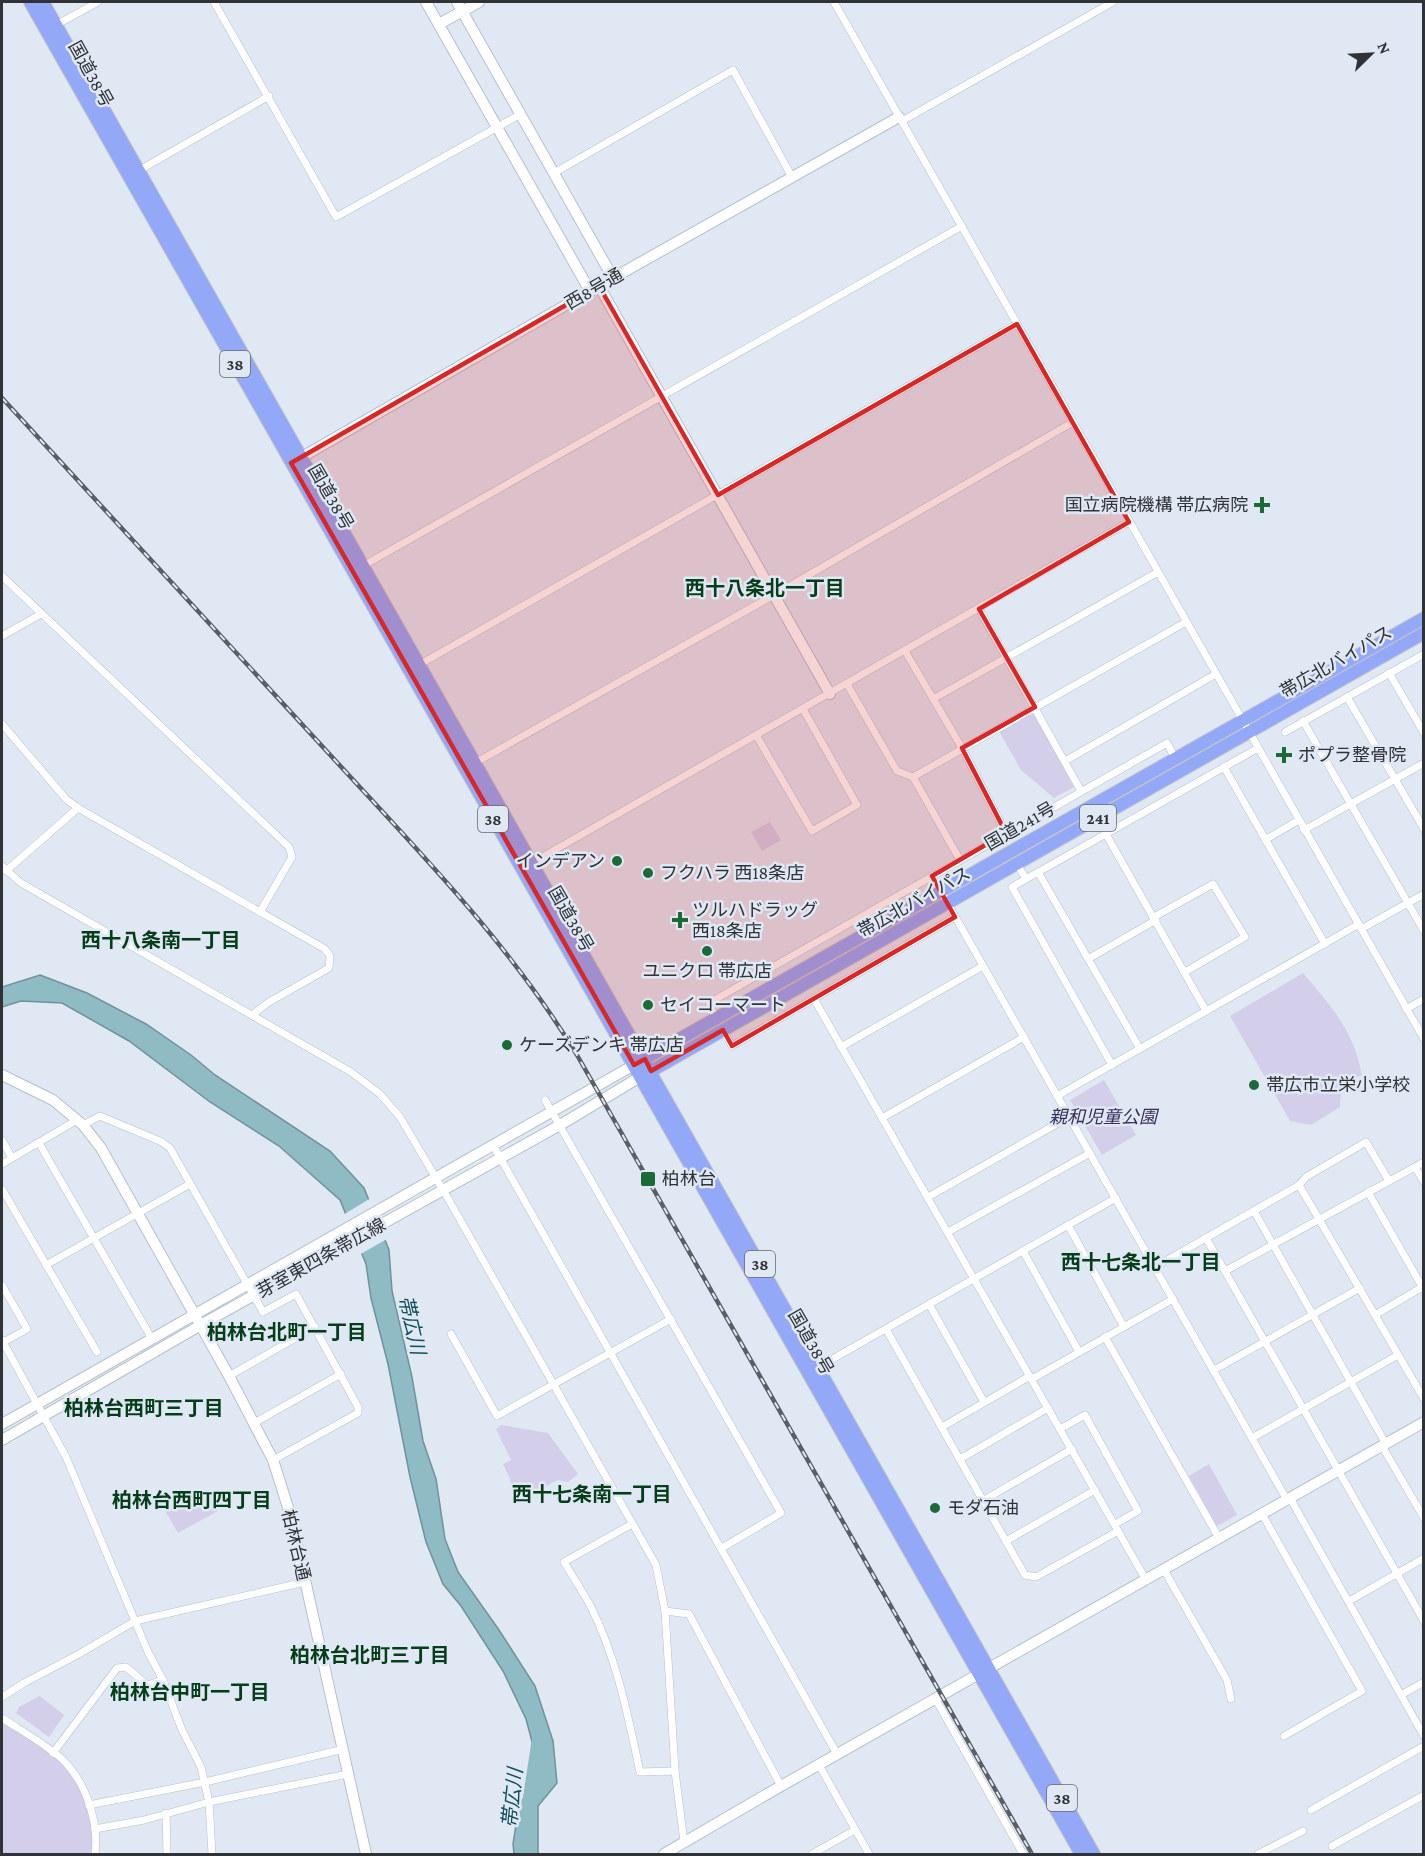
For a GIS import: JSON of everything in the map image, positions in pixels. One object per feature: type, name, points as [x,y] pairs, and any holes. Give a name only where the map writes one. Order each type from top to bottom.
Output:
[{"type":"highway","name":"国道38号","points":[[30,2],[51,28],[984,1671],[1094,1854]]},
{"type":"highway","name":"国道38号","points":[[43,2],[51,28]]},
{"type":"highway","name":"国道241号","points":[[639,1062],[1424,618]]},
{"type":"highway","name":"帯広北バイパス","points":[[646,1074],[1424,633]]},
{"type":"highway","name":"国道38号","points":[[984,1671],[1081,1854]]},
{"type":"street","points":[[51,28],[98,2]]},
{"type":"street","points":[[214,2],[336,217],[521,114]]},
{"type":"street","points":[[426,2],[497,127],[662,396],[830,694]]},
{"type":"street","points":[[439,24],[459,6],[479,2]]},
{"type":"street","points":[[834,2],[1424,1039]]},
{"type":"street","points":[[901,119],[1113,2]]},
{"type":"street","points":[[459,6],[614,278]]},
{"type":"street","points":[[554,173],[733,70],[792,177]]},
{"type":"street","points":[[134,173],[268,96]]},
{"type":"street","name":"西8号通","points":[[296,460],[792,177],[901,119]]},
{"type":"street","points":[[359,569],[962,226]]},
{"type":"street","points":[[415,667],[1017,324]]},
{"type":"street","points":[[471,766],[774,596],[1073,422]]},
{"type":"street","points":[[527,865],[1130,522]]},
{"type":"street","points":[[933,699],[1158,572]]},
{"type":"street","points":[[2,576],[289,847],[292,857],[260,912]]},
{"type":"street","points":[[979,609],[1081,791]]},
{"type":"street","points":[[2,636],[41,614]]},
{"type":"street","points":[[913,777],[1186,622]]},
{"type":"street","points":[[905,651],[962,748],[1006,833]]},
{"type":"street","points":[[1285,732],[1424,654]]},
{"type":"street","points":[[1389,673],[1424,733]]},
{"type":"street","points":[[1065,761],[1216,674]]},
{"type":"street","points":[[847,684],[897,771],[913,777],[960,860]]},
{"type":"street","points":[[1312,696],[1322,711]]},
{"type":"street","points":[[1347,697],[1424,830]]},
{"type":"street","points":[[756,735],[812,831],[857,805],[803,709]]},
{"type":"street","points":[[1303,721],[1424,931]]},
{"type":"street","points":[[2,724],[66,799],[78,808],[325,949],[330,956],[329,968],[269,1002],[252,1015]]},
{"type":"street","points":[[716,1018],[708,1003],[1006,833],[1167,743],[1175,758]]},
{"type":"street","points":[[1113,1065],[1012,887],[1258,748]]},
{"type":"street","points":[[1304,830],[1424,763]]},
{"type":"street","points":[[1224,767],[1325,944]]},
{"type":"street","points":[[78,808],[4,868],[21,883],[351,1072],[380,1094],[400,1118],[443,1189],[656,1565],[665,1611],[675,1771],[684,1842],[688,1854]]},
{"type":"street","points":[[1265,840],[1299,820]]},
{"type":"street","points":[[1106,834],[1206,1011]]},
{"type":"street","points":[[1017,864],[1026,879]]},
{"type":"street","points":[[1038,872],[1140,1049]]},
{"type":"street","points":[[932,876],[1423,1733]]},
{"type":"street","points":[[1088,959],[1213,884],[1245,937],[1185,972]]},
{"type":"street","points":[[1057,1096],[1325,944],[1424,894]]},
{"type":"street","points":[[723,1030],[732,1046],[955,916]]},
{"type":"street","points":[[841,1047],[983,966]]},
{"type":"street","points":[[814,999],[1146,1580]]},
{"type":"street","points":[[1406,1009],[1424,999]]},
{"type":"street","points":[[882,1118],[1024,1037]]},
{"type":"street","name":"芽室東四条帯広線","points":[[2,1424],[639,1062]]},
{"type":"street","name":"芽室東四条帯広線","points":[[2,1440],[200,1326],[560,1125],[646,1074]]},
{"type":"street","name":"柏林台通","points":[[2,1075],[53,1100],[80,1122],[100,1148],[273,1460],[291,1517],[366,1854]]},
{"type":"street","points":[[545,1100],[781,1513],[722,1548]]},
{"type":"street","points":[[2,1164],[80,1122],[100,1116],[162,1142],[170,1148],[263,1312],[296,1294],[358,1407],[358,1413],[273,1460]]},
{"type":"street","points":[[928,1197],[1069,1117]]},
{"type":"street","points":[[2,1140],[12,1158]]},
{"type":"street","points":[[1155,1267],[1299,1185],[1306,1177],[1366,1142],[1389,1181]]},
{"type":"street","points":[[39,1143],[152,1339]]},
{"type":"street","points":[[494,1145],[837,1754]]},
{"type":"street","points":[[948,1232],[1090,1153]]},
{"type":"street","points":[[1225,1271],[1424,1162]]},
{"type":"street","points":[[1415,1167],[1424,1182]]},
{"type":"street","points":[[46,1265],[190,1184]]},
{"type":"street","points":[[1299,1185],[1424,1399]]},
{"type":"street","points":[[2,1189],[97,1352]]},
{"type":"street","points":[[1368,1192],[1423,1288],[1375,1315]]},
{"type":"street","points":[[813,1370],[1116,1198]]},
{"type":"street","points":[[1254,1211],[1351,1382],[1424,1518]]},
{"type":"street","points":[[1068,1225],[1124,1327]]},
{"type":"street","points":[[1206,1238],[1424,1620]]},
{"type":"street","points":[[1023,1251],[1079,1352]]},
{"type":"street","points":[[2,1285],[27,1329],[2,1342],[66,1457],[135,1621],[163,1680],[182,1730],[201,1767],[209,1802],[212,1854]]},
{"type":"street","points":[[1214,1370],[1360,1288]]},
{"type":"street","points":[[942,1427],[1173,1299]]},
{"type":"street","points":[[929,1304],[984,1402]]},
{"type":"street","points":[[451,1334],[497,1416],[670,1319]]},
{"type":"street","points":[[228,1376],[315,1327]]},
{"type":"street","points":[[886,1329],[1025,1575],[1036,1577],[1116,1528],[1138,1511],[1085,1415],[1060,1429]]},
{"type":"street","points":[[1105,1337],[1219,1538]]},
{"type":"street","points":[[1252,1438],[1398,1355]]},
{"type":"street","points":[[254,1423],[341,1374]]},
{"type":"street","points":[[960,1458],[1048,1408]]},
{"type":"street","points":[[664,1854],[1424,1422]]},
{"type":"street","points":[[984,1500],[1072,1449]]},
{"type":"street","points":[[1006,1540],[1095,1490]]},
{"type":"street","points":[[1262,1514],[1362,1691],[1284,1736]]},
{"type":"street","points":[[632,1524],[564,1562],[591,1607],[614,1665],[624,1696],[640,1772],[675,1771]]},
{"type":"street","points":[[1349,1601],[1424,1558]]},
{"type":"street","points":[[1164,1570],[1227,1680],[1231,1699]]},
{"type":"street","points":[[2,1697],[135,1621],[305,1582]]},
{"type":"street","points":[[665,1611],[689,1614],[781,1786]]},
{"type":"street","points":[[53,1753],[117,1668],[126,1667],[147,1685],[163,1680]]},
{"type":"street","points":[[1401,1695],[1424,1682]]},
{"type":"street","points":[[935,1698],[1023,1854]]},
{"type":"street","points":[[2,1718],[66,1763],[77,1779],[89,1805],[95,1829],[95,1854]]},
{"type":"street","points":[[1311,1810],[1424,1746]]},
{"type":"street","points":[[89,1805],[205,1782],[344,1749]]},
{"type":"street","points":[[819,1765],[869,1854]]},
{"type":"street","points":[[95,1829],[144,1820],[209,1802],[348,1774]]},
{"type":"street","points":[[1332,1846],[1424,1795]]},
{"type":"street","points":[[166,1813],[167,1854]]},
{"type":"street","points":[[812,1854],[855,1830]]},
{"type":"street","points":[[1258,1854],[1303,1831]]},
{"type":"highlighted area","points":[[599,286],[718,495],[1017,324],[1129,522],[979,609],[1035,707],[962,748],[1006,833],[932,876],[955,917],[732,1046],[723,1030],[651,1071],[645,1059],[634,1065],[291,463]]},
{"type":"green space","points":[[1034,713],[1074,787],[1054,798],[1021,770],[999,731]]},
{"type":"green space","points":[[770,822],[781,840],[762,851],[751,832]]},
{"type":"green space","points":[[1303,973],[1332,1008],[1347,1032],[1362,1075],[1344,1086],[1340,1107],[1311,1125],[1290,1121],[1230,1016]]},
{"type":"green space","name":"親和児童公園","points":[[1104,1080],[1136,1135],[1102,1155],[1070,1100]]},
{"type":"green space","points":[[501,1425],[548,1433],[578,1474],[568,1482],[558,1480],[528,1495],[511,1489],[510,1479],[503,1464],[511,1460],[496,1429]]},
{"type":"green space","points":[[1209,1464],[1237,1515],[1217,1526],[1189,1476]]},
{"type":"green space","points":[[198,1496],[209,1500],[218,1511],[178,1533],[164,1509],[181,1505],[185,1498]]},
{"type":"green space","points":[[40,1696],[64,1715],[49,1737],[16,1713],[19,1707]]},
{"type":"green space","points":[[2,1718],[66,1763],[89,1805],[95,1854],[2,1854]]},
{"type":"water","points":[[40,975],[87,993],[146,1024],[191,1055],[215,1075],[330,1151],[364,1188],[389,1250],[392,1291],[412,1377],[423,1441],[436,1479],[445,1539],[458,1572],[535,1686],[553,1741],[557,1783],[538,1806],[538,1854],[514,1854],[513,1844],[519,1806],[540,1772],[526,1719],[503,1671],[461,1606],[443,1584],[426,1542],[410,1477],[388,1364],[371,1298],[366,1264],[340,1200],[279,1146],[210,1102],[129,1041],[62,1003],[21,1001],[2,1007],[2,987]]},
{"type":"pier","points":[[371,1198],[387,1239],[359,1255],[343,1215]]},
{"type":"waterway","name":"帯広川","points":[[529,1807],[539,1742]]},
{"type":"railway","points":[[2,398],[431,865],[493,937],[551,1014],[577,1055],[1032,1854]]},
{"type":"place","name":"国立病院機構 帯広病院","points":[[1262,505]]},
{"type":"place","name":"ポプラ整骨院","points":[[1284,755]]},
{"type":"place","name":"インデアン","points":[[617,861]]},
{"type":"place","name":"フクハラ 西18条店","points":[[648,873]]},
{"type":"place","name":"ツルハドラッグ 西18条店","points":[[680,920]]},
{"type":"place","name":"ユニクロ 帯広店","points":[[707,951]]},
{"type":"place","name":"セイコーマート","points":[[648,1005]]},
{"type":"place","name":"ケーズデンキ 帯広店","points":[[507,1045]]},
{"type":"place","name":"帯広市立栄小学校","points":[[1254,1085]]},
{"type":"place","name":"柏林台","points":[[648,1179]]},
{"type":"place","name":"モダ石油","points":[[935,1508]]},
{"type":"district","name":"西十八条北一丁目","points":[[765,588]]},
{"type":"district","name":"西十八条南一丁目","points":[[161,940]]},
{"type":"district","name":"西十七条北一丁目","points":[[1141,1262]]},
{"type":"district","name":"柏林台北町一丁目","points":[[287,1332]]},
{"type":"district","name":"柏林台西町三丁目","points":[[144,1408]]},
{"type":"district","name":"西十七条南一丁目","points":[[592,1494]]},
{"type":"district","name":"柏林台西町四丁目","points":[[192,1500]]},
{"type":"district","name":"柏林台北町三丁目","points":[[370,1655]]},
{"type":"district","name":"柏林台中町一丁目","points":[[190,1692]]}]
